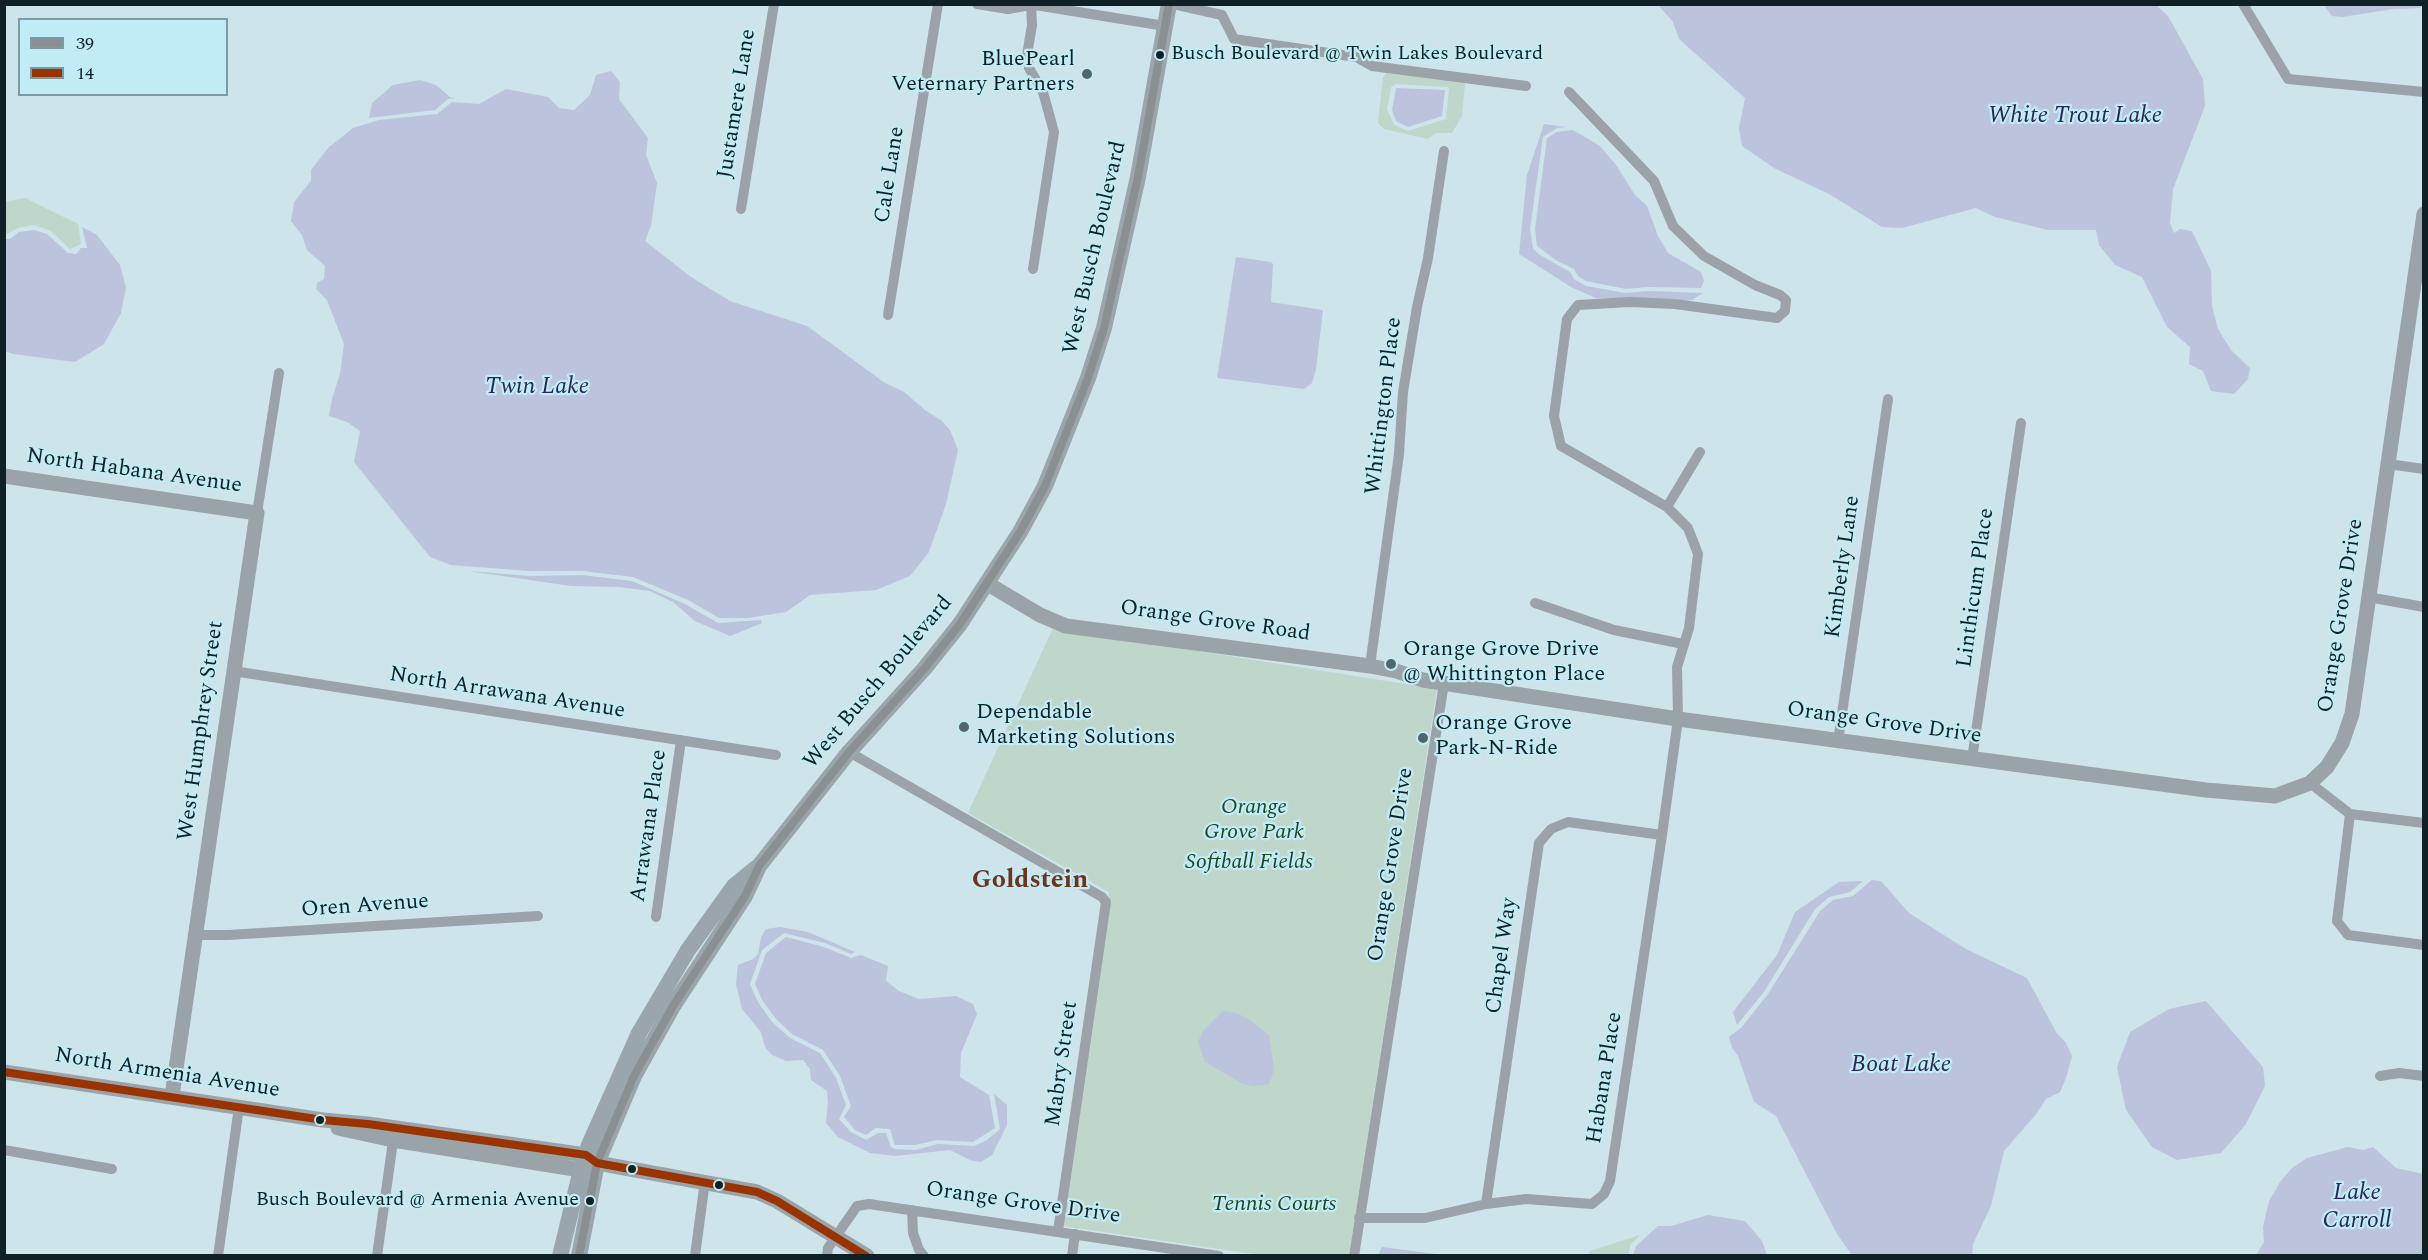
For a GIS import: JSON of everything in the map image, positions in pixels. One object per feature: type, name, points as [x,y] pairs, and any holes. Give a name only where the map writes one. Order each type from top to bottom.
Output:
[{"type":"main road","name":"West Busch Boulevard","points":[[560,1256],[588,1163],[673,1006],[746,896],[759,866],[849,752],[924,669],[960,624],[988,584],[1045,486],[1088,378],[1104,328],[1138,177],[1171,4]]},
{"type":"main road","name":"West Busch Boulevard","points":[[579,1256],[588,1163]]},
{"type":"street","name":"Justamere Lane","points":[[741,209],[774,4]]},
{"type":"street","name":"Cale Lane","points":[[888,315],[938,4]]},
{"type":"street","points":[[978,4],[1008,9],[1030,5],[1165,26]]},
{"type":"street","points":[[1171,4],[1222,15]]},
{"type":"street","points":[[1222,15],[1228,4]]},
{"type":"street","points":[[2242,4],[2288,79],[2424,92]]},
{"type":"street","points":[[1030,5],[1032,25],[1027,55],[1029,68],[1043,92],[1054,132],[1033,268]]},
{"type":"street","points":[[1222,15],[1234,39],[1356,57],[1372,66],[1526,86]]},
{"type":"street","name":"Habana Place","points":[[1359,1218],[1425,1218],[1486,1204],[1526,1199],[1592,1204],[1604,1194],[1610,1181],[1662,835],[1678,719],[1677,667],[1689,628],[1698,554],[1688,528],[1667,507],[1561,446],[1554,416],[1567,319],[1578,305],[1630,302],[1675,304],[1777,318],[1785,311],[1786,300],[1704,256],[1673,226],[1654,181],[1569,92]]},
{"type":"street","name":"Whittington Place","points":[[1370,666],[1399,454],[1403,392],[1417,307],[1428,258],[1444,151]]},
{"type":"street","name":"Orange Grove Drive","points":[[1354,1256],[1444,683],[1678,719],[2251,795],[2275,796],[2310,783],[2327,767],[2342,743],[2352,714],[2424,214]]},
{"type":"street","name":"West Humphrey Street","points":[[172,1096],[233,670],[279,373]]},
{"type":"street","name":"Kimberly Lane","points":[[1838,741],[1888,399]]},
{"type":"street","name":"Linthicum Place","points":[[1972,759],[2021,423]]},
{"type":"street","points":[[1667,507],[1700,452]]},
{"type":"street","points":[[2388,464],[2424,469]]},
{"type":"street","name":"North Habana Avenue","points":[[4,476],[257,513]]},
{"type":"street","name":"Orange Grove Road","points":[[988,584],[1040,615],[1066,626],[1370,666],[1444,683]]},
{"type":"street","points":[[2368,597],[2424,607]]},
{"type":"street","points":[[1535,603],[1614,630],[1683,644]]},
{"type":"street","name":"North Arrawana Avenue","points":[[233,670],[776,755]]},
{"type":"street","name":"Arrawana Place","points":[[656,917],[681,740]]},
{"type":"street","name":"Mabry Street","points":[[849,752],[1102,897],[1106,902],[1058,1231]]},
{"type":"street","points":[[2310,783],[2350,814],[2424,823]]},
{"type":"street","points":[[2350,814],[2337,921],[2348,935],[2424,945]]},
{"type":"street","name":"Chapel Way","points":[[1486,1204],[1539,843],[1551,829],[1568,822],[1662,835]]},
{"type":"street","name":"Oren Avenue","points":[[195,935],[228,935],[538,916]]},
{"type":"street","name":"North Armenia Avenue","points":[[4,1072],[323,1120],[343,1120],[394,1134],[705,1181],[757,1192],[777,1201],[867,1256]]},
{"type":"street","points":[[2380,1076],[2399,1073],[2424,1076]]},
{"type":"street","points":[[218,1256],[239,1107]]},
{"type":"street","points":[[377,1256],[394,1134]]},
{"type":"street","points":[[4,1150],[112,1169]]},
{"type":"street","points":[[695,1256],[705,1181]]},
{"type":"street","name":"Orange Grove Drive","points":[[836,1236],[857,1206],[870,1204],[1219,1256]]},
{"type":"street","points":[[912,1210],[913,1233],[919,1250],[924,1256]]},
{"type":"street","points":[[1072,1256],[1075,1234]]},
{"type":"street","points":[[827,1256],[828,1248],[836,1236]]},
{"type":"green space","points":[[1387,73],[1465,83],[1462,116],[1452,133],[1436,133],[1428,139],[1384,129],[1378,123],[1383,77]],"holes":[[[1396,84],[1448,87],[1446,119],[1408,131],[1394,125],[1387,109],[1391,87]]]},
{"type":"green space","points":[[25,198],[78,224],[81,244],[70,249],[51,231],[34,225],[18,228],[5,235],[5,202]]},
{"type":"green space","name":"Orange Grove Park","points":[[1053,628],[1437,689],[1349,1255],[1260,1255],[1063,1226],[1109,892],[968,813]]},
{"type":"green space","points":[[1640,1235],[1631,1244],[1628,1255],[1588,1255],[1590,1251]]},
{"type":"water","name":"White Trout Lake","points":[[1658,5],[2156,5],[2168,16],[2203,79],[2205,106],[2173,189],[2170,223],[2174,233],[2180,229],[2192,231],[2211,271],[2212,306],[2218,329],[2231,350],[2250,368],[2248,379],[2234,394],[2211,391],[2203,371],[2189,364],[2190,347],[2167,327],[2142,277],[2115,265],[2099,245],[2096,230],[2048,230],[1995,217],[1976,208],[1902,228],[1882,227],[1829,194],[1774,168],[1742,146],[1739,128],[1745,98],[1679,39],[1673,22]]},
{"type":"water","points":[[2324,5],[2422,5],[2420,8],[2393,9],[2342,17],[2332,16]]},
{"type":"water","name":"Twin Lake","points":[[611,71],[620,82],[619,99],[648,138],[646,155],[657,183],[651,226],[645,241],[691,277],[730,301],[807,326],[885,383],[904,392],[942,421],[950,430],[958,450],[946,504],[929,552],[910,576],[876,590],[810,595],[786,612],[748,618],[719,618],[688,600],[633,577],[582,571],[529,571],[451,565],[430,557],[354,462],[360,431],[347,422],[329,416],[340,374],[344,344],[327,300],[316,289],[317,283],[324,279],[325,266],[307,250],[302,235],[291,221],[294,202],[311,181],[311,170],[328,148],[353,128],[379,120],[437,114],[452,102],[479,104],[506,89],[548,97],[559,108],[574,110],[590,95],[596,75]]},
{"type":"water","points":[[420,80],[436,85],[450,97],[456,98],[448,99],[435,110],[369,118],[372,103],[393,85]]},
{"type":"water","points":[[1396,88],[1445,90],[1442,116],[1408,127],[1396,121],[1392,110]]},
{"type":"water","points":[[1544,124],[1566,127],[1557,128],[1543,137],[1530,229],[1533,249],[1570,272],[1574,279],[1586,286],[1625,293],[1649,291],[1703,293],[1692,300],[1667,302],[1596,298],[1571,287],[1519,254],[1527,175]]},
{"type":"water","points":[[1573,130],[1600,146],[1616,165],[1635,195],[1647,206],[1658,236],[1668,253],[1701,272],[1704,281],[1701,288],[1626,289],[1586,281],[1578,276],[1574,269],[1557,261],[1537,246],[1535,229],[1547,138],[1557,132]]},
{"type":"water","points":[[82,227],[97,235],[120,265],[126,288],[121,313],[104,344],[75,362],[5,351],[5,239],[10,239],[19,232],[34,230],[47,234],[68,253],[76,254],[81,248],[87,248]]},
{"type":"water","points":[[1236,257],[1273,264],[1271,302],[1323,310],[1316,369],[1312,383],[1304,389],[1217,378]]},
{"type":"water","points":[[468,571],[529,576],[582,575],[632,581],[685,604],[718,623],[761,620],[762,623],[730,636],[695,621],[673,602],[650,591],[619,587],[571,586]]},
{"type":"water","name":"Boat Lake","points":[[1872,880],[1881,881],[1909,913],[1966,949],[2027,978],[2056,1032],[2066,1043],[2072,1056],[2060,1092],[2046,1099],[2004,1151],[1991,1206],[1973,1244],[1972,1255],[1852,1255],[1837,1234],[1776,1116],[1754,1102],[1729,1037],[1742,1027],[1768,994],[1820,911],[1833,900],[1853,896]]},
{"type":"water","points":[[1863,881],[1850,892],[1829,897],[1815,909],[1764,992],[1737,1025],[1733,1012],[1777,955],[1795,912],[1839,882]]},
{"type":"water","points":[[780,927],[808,932],[855,952],[851,954],[825,943],[784,933],[762,950],[750,984],[758,1002],[772,1022],[790,1038],[820,1053],[836,1078],[846,1105],[839,1119],[851,1132],[866,1140],[878,1133],[886,1133],[891,1147],[895,1149],[916,1150],[938,1144],[974,1146],[987,1140],[1000,1129],[994,1094],[1007,1105],[1007,1125],[992,1155],[981,1162],[970,1160],[950,1150],[895,1156],[870,1153],[838,1137],[826,1123],[827,1091],[811,1080],[810,1069],[803,1060],[786,1061],[772,1055],[765,1047],[761,1032],[742,1009],[736,984],[738,965],[753,959],[758,954],[761,937],[766,929]]},
{"type":"water","points":[[786,937],[824,947],[851,958],[861,955],[888,966],[886,981],[899,991],[919,999],[956,996],[973,1004],[977,1014],[961,1053],[960,1077],[989,1095],[995,1128],[973,1142],[937,1140],[915,1145],[895,1145],[890,1129],[876,1128],[866,1135],[855,1130],[844,1117],[851,1106],[840,1076],[823,1050],[792,1034],[776,1019],[762,1000],[755,984],[766,953]]},
{"type":"water","points":[[2206,1001],[2263,1067],[2265,1086],[2246,1124],[2221,1153],[2177,1160],[2152,1147],[2126,1110],[2117,1067],[2130,1032],[2169,1009]]},
{"type":"water","points":[[1223,1011],[1236,1013],[1249,1019],[1269,1035],[1274,1070],[1269,1084],[1254,1086],[1243,1084],[1205,1062],[1198,1042],[1203,1031]]},
{"type":"water","name":"Lake Carroll","points":[[2348,1147],[2363,1150],[2373,1147],[2396,1168],[2423,1174],[2423,1255],[2256,1255],[2264,1242],[2263,1227],[2269,1201],[2280,1182],[2292,1168],[2307,1158]]},
{"type":"water","points":[[1708,1215],[1745,1221],[1762,1241],[1767,1255],[1633,1255],[1636,1246],[1658,1226],[1671,1226]]},
{"type":"water","points":[[1382,1247],[1444,1255],[1378,1255]]},
{"type":"transit line","name":"39","points":[[579,1256],[597,1163],[634,1076],[673,1006],[745,896],[759,866],[849,752],[924,669],[960,624],[1020,532],[1045,486],[1088,378],[1104,328],[1138,177],[1169,4]]},
{"type":"transit line","name":"14","points":[[4,1072],[323,1120],[368,1124],[586,1155],[597,1163],[757,1192],[777,1201],[866,1256]]},
{"type":"place","name":"Busch Boulevard @ Twin Lakes Boulevard","points":[[1160,55]]},
{"type":"place","name":"BluePearl Veternary Partners","points":[[1087,74]]},
{"type":"place","name":"Orange Grove Drive @ Whittington Place","points":[[1391,664]]},
{"type":"place","name":"Dependable Marketing Solutions","points":[[964,727]]},
{"type":"place","name":"Orange Grove Park-N-Ride","points":[[1423,738]]},
{"type":"place","name":"Busch Boulevard @ Armenia Avenue","points":[[590,1201]]},
{"type":"district","name":"Goldstein","points":[[1030,882]]},
{"type":"park label","name":"Softball Fields","points":[[1249,864]]},
{"type":"park label","name":"Tennis Courts","points":[[1274,1206]]}]
